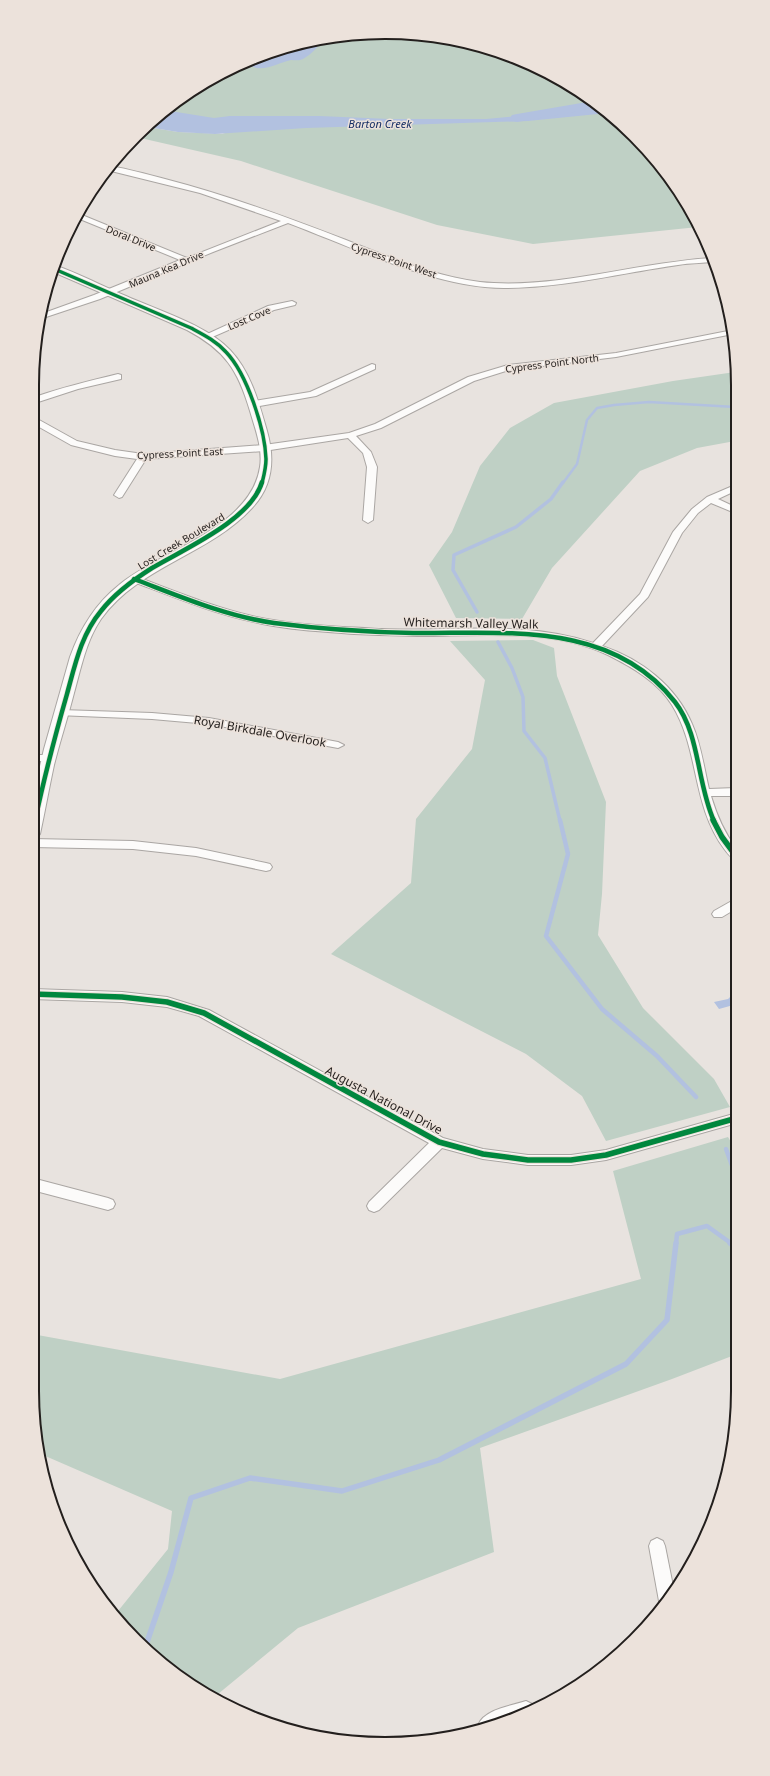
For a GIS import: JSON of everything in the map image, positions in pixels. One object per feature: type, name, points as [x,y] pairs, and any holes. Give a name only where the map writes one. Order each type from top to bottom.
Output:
[{"type":"street","name":"Cypress Point West","points":[[114,169],[202,191],[288,220],[412,268],[457,280],[479,284],[504,286],[552,283],[680,262],[708,260]]},
{"type":"street","name":"Doral Drive","points":[[82,218],[186,260]]},
{"type":"street","name":"Mauna Kea Drive","points":[[46,315],[78,306],[186,260],[288,220]]},
{"type":"street","name":"Lost Creek Boulevard","points":[[39,801],[48,758],[82,642],[92,624],[117,593],[134,579],[164,560],[228,525],[254,497],[262,482],[266,467],[264,448],[254,404],[239,368],[231,356],[207,336],[58,271]]},
{"type":"street","name":"Lost Cove","points":[[207,336],[271,308],[292,303]]},
{"type":"street","name":"Cypress Point North","points":[[264,448],[350,435],[378,426],[471,379],[508,368],[616,355],[727,333]]},
{"type":"street","points":[[254,404],[313,394],[372,367]]},
{"type":"street","points":[[39,399],[79,385],[118,377]]},
{"type":"street","name":"Cypress Point East","points":[[39,423],[80,445],[115,453],[143,457],[264,448]]},
{"type":"street","points":[[350,435],[367,452],[372,467],[368,520]]},
{"type":"street","points":[[119,495],[143,457]]},
{"type":"street","points":[[596,646],[644,595],[678,532],[695,511],[710,499],[731,490]]},
{"type":"street","points":[[710,499],[731,508]]},
{"type":"street","name":"Whitemarsh Valley Walk","points":[[134,579],[212,607],[254,619],[305,626],[372,632],[430,633],[490,631],[538,633],[596,646],[622,658],[646,672],[663,687],[678,706],[688,729],[704,793],[715,826],[731,851]]},
{"type":"street","name":"Royal Birkdale Overlook","points":[[62,713],[152,716],[209,720],[338,745]]},
{"type":"street","points":[[39,758],[48,758]]},
{"type":"street","points":[[704,793],[731,792]]},
{"type":"street","points":[[39,843],[141,846],[196,852],[266,867]]},
{"type":"street","points":[[718,914],[731,906]]},
{"type":"street","name":"Augusta National Drive","points":[[39,994],[130,998],[167,1002],[204,1013],[439,1142],[483,1154],[528,1160],[571,1160],[606,1156],[731,1120]]},
{"type":"street","points":[[374,1206],[439,1142]]},
{"type":"street","points":[[39,1186],[108,1204]]},
{"type":"street","points":[[657,1546],[665,1595]]},
{"type":"green space","points":[[385,39],[430,42],[453,46],[496,57],[517,65],[558,85],[596,110],[630,140],[660,174],[685,212],[693,228],[533,244],[437,225],[241,161],[142,138],[154,128],[178,132],[225,134],[169,114],[212,85],[253,65],[295,51],[340,42]]},
{"type":"green space","points":[[730,373],[731,442],[697,448],[640,471],[552,568],[522,619],[456,618],[429,565],[452,532],[480,466],[510,428],[554,403],[673,381]]},
{"type":"green space","points":[[533,640],[554,648],[557,676],[606,802],[602,894],[598,935],[643,1008],[714,1079],[730,1107],[606,1141],[582,1096],[526,1054],[331,954],[411,883],[416,819],[472,749],[485,680],[450,641]]},
{"type":"green space","points":[[728,1137],[731,1142],[731,1356],[480,1448],[494,1552],[298,1628],[218,1694],[174,1666],[140,1636],[118,1611],[168,1549],[172,1511],[45,1456],[40,1414],[39,1335],[280,1379],[641,1279],[613,1171]]},
{"type":"water","points":[[318,46],[312,53],[302,60],[291,60],[262,68],[252,66],[274,57]]},
{"type":"water","points":[[594,109],[600,114],[528,121],[306,128],[215,134],[178,132],[154,128],[172,111],[214,118],[230,116],[319,116],[390,119],[486,119]]},
{"type":"water","points":[[731,996],[731,1006],[719,1009],[714,1002],[728,999]]},
{"type":"waterway","name":"Barton Creek","points":[[517,118],[590,106]]},
{"type":"waterway","points":[[563,483],[577,464],[587,420],[597,408],[649,402],[731,407]]},
{"type":"waterway","points":[[477,612],[453,570],[454,555],[516,527],[551,499],[563,482]]},
{"type":"waterway","points":[[498,642],[512,668],[523,697],[524,731],[545,758],[560,821]]},
{"type":"waterway","points":[[560,820],[568,854],[546,936],[602,1009],[657,1056],[696,1097]]},
{"type":"waterway","points":[[726,1149],[731,1163]]},
{"type":"waterway","points":[[676,1244],[677,1234],[707,1226],[731,1243]]},
{"type":"waterway","points":[[147,1642],[171,1572],[191,1498],[250,1478],[342,1491],[439,1460],[626,1364],[667,1320],[676,1243]]},
{"type":"cycle path","points":[[39,800],[55,733],[77,657],[87,631],[96,617],[128,584],[151,569],[213,534],[232,520],[249,504],[260,487],[266,467],[265,447],[255,408],[241,374],[225,350],[218,344],[191,328],[58,271]]},
{"type":"cycle path","points":[[134,579],[223,611],[266,622],[383,632],[522,633],[552,636],[581,642],[610,652],[636,666],[662,686],[677,704],[687,725],[694,747],[705,794],[712,816],[722,837],[731,849]]},
{"type":"cycle path","points":[[39,994],[122,997],[167,1002],[204,1013],[439,1142],[483,1154],[528,1160],[571,1160],[606,1155],[731,1120]]}]
